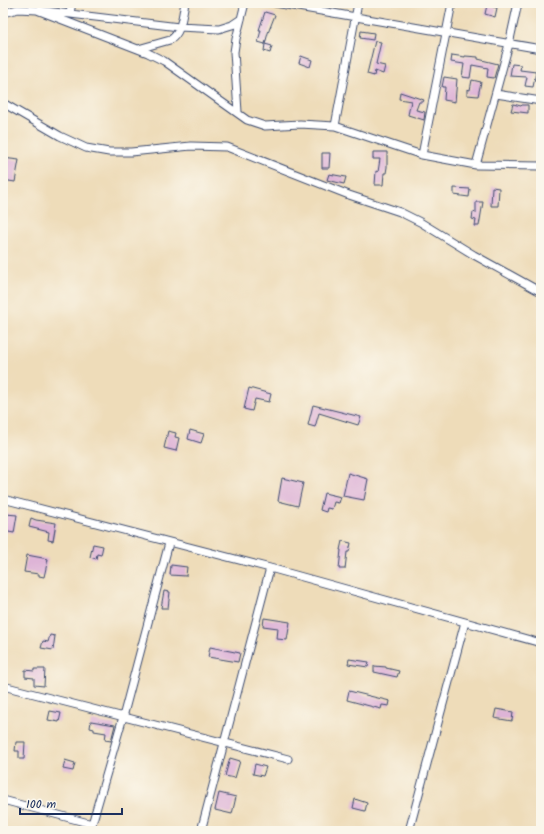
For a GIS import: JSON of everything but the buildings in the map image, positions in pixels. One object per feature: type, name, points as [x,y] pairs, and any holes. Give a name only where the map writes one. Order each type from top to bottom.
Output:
[{"type":"street","points":[[70,13],[72,3]]},
{"type":"street","points":[[138,49],[170,40],[175,37],[178,33],[185,3]]},
{"type":"street","points":[[238,112],[234,52],[245,3]]},
{"type":"street","points":[[274,3],[541,49]]},
{"type":"street","points":[[335,126],[358,3]]},
{"type":"street","points":[[422,155],[452,3]]},
{"type":"street","points":[[476,165],[509,44],[518,3]]},
{"type":"street","points":[[3,13],[18,9],[37,10],[179,27],[219,29],[232,25],[241,19]]},
{"type":"street","points":[[37,10],[138,49],[164,61],[238,112],[247,120],[266,126],[300,124],[335,126],[422,155],[476,165],[541,166]]},
{"type":"street","points":[[496,94],[541,101]]},
{"type":"street","points":[[3,103],[60,136],[86,148],[109,152],[131,152],[191,146],[227,147],[350,195],[400,212],[541,292]]},
{"type":"street","points":[[3,499],[270,568],[541,643]]},
{"type":"street","points":[[3,800],[91,828],[123,717],[169,543]]},
{"type":"street","points":[[201,831],[270,568]]},
{"type":"street","points":[[409,831],[465,622]]},
{"type":"street","points":[[3,686],[288,759]]}]
